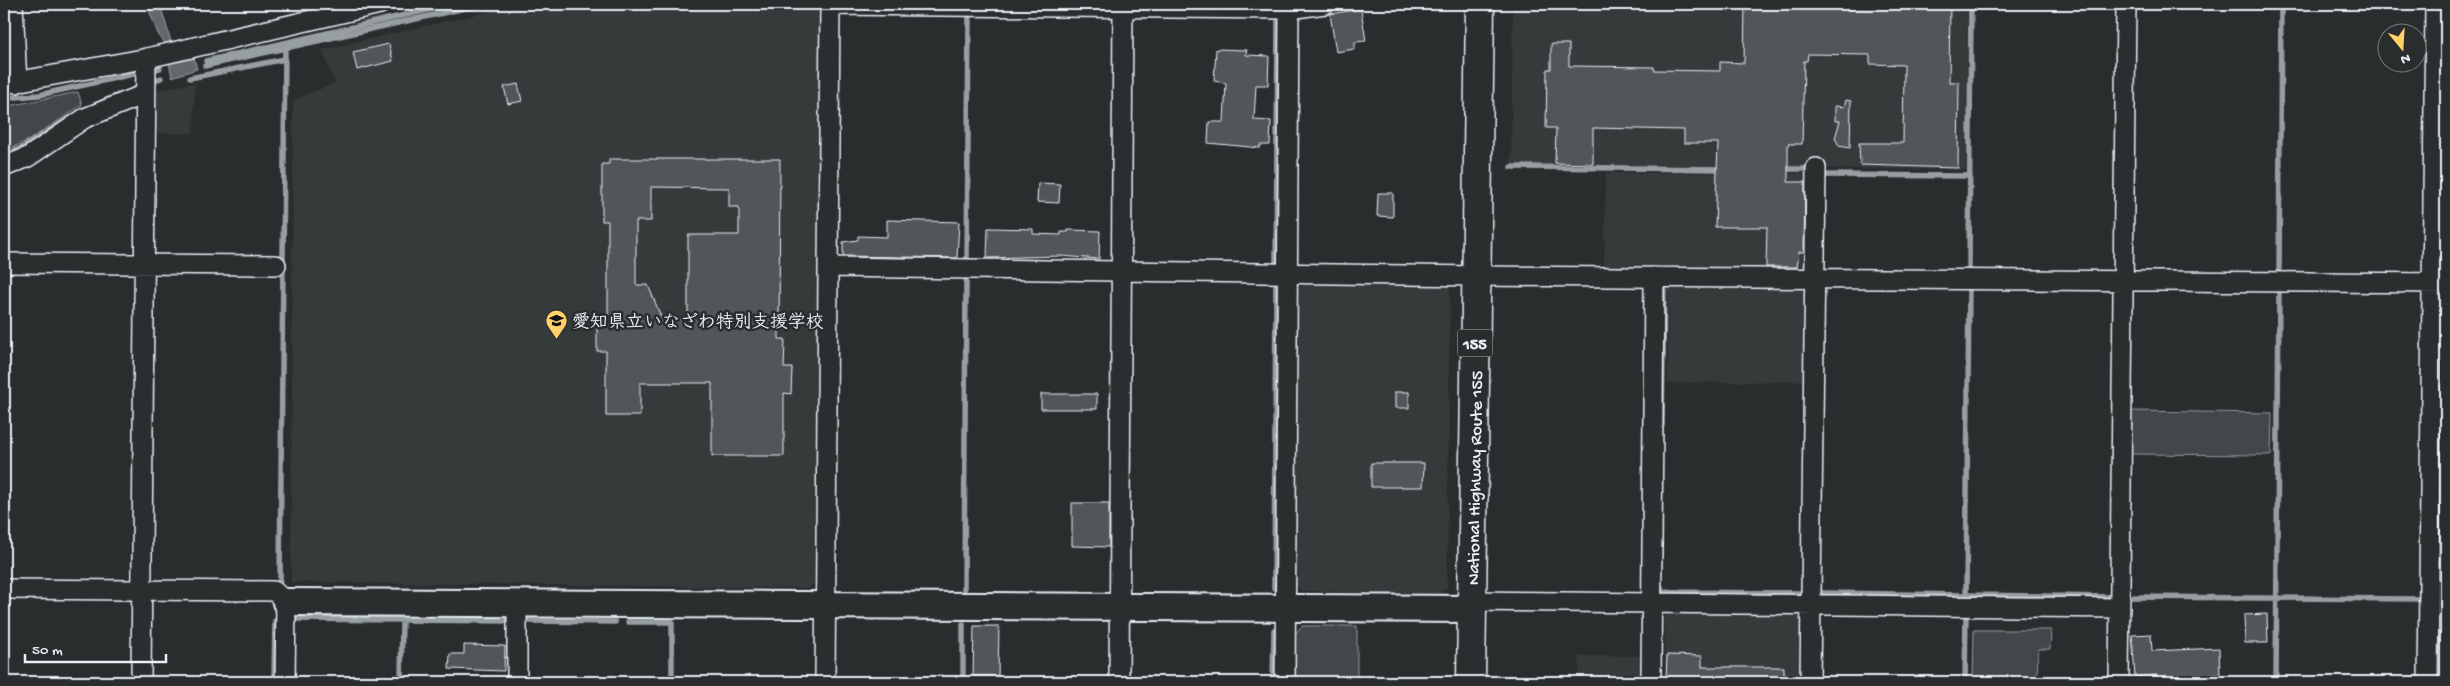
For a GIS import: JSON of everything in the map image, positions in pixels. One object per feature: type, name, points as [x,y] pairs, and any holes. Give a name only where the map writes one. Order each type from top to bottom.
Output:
[{"type":"highway","name":"National Highway Route 155","points":[[1471,682],[1480,4]]},
{"type":"street","points":[[13,4],[11,84],[146,61],[171,53],[380,4]]},
{"type":"street","points":[[825,682],[830,267],[830,4],[1289,6],[1325,4]]},
{"type":"street","points":[[2119,682],[2126,4]]},
{"type":"street","points":[[2428,682],[2439,283],[2435,4]]},
{"type":"street","points":[[1119,682],[1123,6]]},
{"type":"street","points":[[1284,682],[1289,6]]},
{"type":"street","points":[[141,682],[146,61]]},
{"type":"street","points":[[4,167],[28,157],[85,118],[146,92]]},
{"type":"street","points":[[1810,682],[1816,168]]},
{"type":"street","points":[[4,264],[276,265]]},
{"type":"street","points":[[830,267],[1476,276],[2439,283]]},
{"type":"street","points":[[1651,682],[1654,277]]},
{"type":"street","points":[[4,589],[274,591],[286,602],[1285,608],[1651,603],[2120,608]]},
{"type":"street","points":[[285,682],[286,602]]},
{"type":"street","points":[[517,603],[517,682]]},
{"type":"shaded area","points":[[149,4],[160,4],[177,62],[194,58],[197,69],[172,77],[165,44],[158,34],[150,13]]},
{"type":"shaded area","name":"愛知県立いなざわ特別支援学校","points":[[521,4],[822,4],[818,580],[809,588],[291,582],[293,100],[335,83],[322,50]]},
{"type":"shaded area","points":[[1513,4],[1967,4],[1966,170],[1511,166]]},
{"type":"shaded area","points":[[195,83],[193,133],[156,133],[156,90]]},
{"type":"shaded area","points":[[78,92],[82,105],[29,140],[4,151],[4,107]]},
{"type":"shaded area","points":[[1606,173],[1806,173],[1807,264],[1798,272],[1604,268]]},
{"type":"shaded area","points":[[1305,284],[1450,284],[1447,587],[1439,594],[1302,591],[1294,584],[1294,292]]},
{"type":"shaded area","points":[[1799,286],[1808,295],[1809,381],[1668,383],[1668,287]]},
{"type":"shaded area","points":[[2130,411],[2272,413],[2271,455],[2129,454]]},
{"type":"shaded area","points":[[1665,610],[1795,612],[1802,620],[1802,682],[1665,682]]},
{"type":"shaded area","points":[[1302,626],[1357,626],[1357,682],[1293,682],[1293,636]]},
{"type":"shaded area","points":[[1974,630],[2051,630],[2050,649],[2038,649],[2037,682],[1973,682]]},
{"type":"shaded area","points":[[1579,656],[1641,656],[1641,682],[1579,682]]},
{"type":"building","points":[[1745,4],[1950,4],[1949,82],[1959,82],[1958,168],[1860,165],[1859,143],[1903,143],[1904,65],[1870,64],[1870,55],[1808,54],[1807,61],[1804,61],[1802,144],[1788,144],[1788,182],[1805,182],[1804,252],[1799,252],[1797,267],[1766,267],[1767,227],[1715,227],[1718,143],[1684,143],[1684,130],[1593,128],[1593,164],[1555,163],[1556,128],[1546,128],[1547,69],[1551,69],[1551,44],[1569,44],[1569,66],[1654,67],[1654,70],[1720,71],[1720,62],[1744,63]]},
{"type":"building","points":[[1361,9],[1366,41],[1355,42],[1355,49],[1336,52],[1330,14]]},
{"type":"building","points":[[389,44],[393,61],[357,70],[353,52]]},
{"type":"building","points":[[1216,49],[1247,50],[1246,55],[1269,56],[1268,85],[1256,85],[1254,120],[1271,121],[1270,145],[1260,145],[1260,148],[1208,143],[1209,122],[1224,122],[1226,83],[1214,81]]},
{"type":"building","points":[[518,84],[522,101],[508,104],[504,87]]},
{"type":"building","points":[[1846,100],[1851,101],[1850,148],[1839,146],[1835,138],[1840,121],[1835,121],[1835,106],[1844,107]]},
{"type":"building","points":[[609,159],[780,159],[779,339],[785,339],[784,368],[792,368],[791,394],[784,393],[784,456],[712,456],[712,383],[640,383],[640,416],[606,416],[606,351],[597,351],[597,319],[608,319],[608,221],[602,221],[602,164],[609,164]],"holes":[[[651,187],[729,188],[729,207],[739,207],[739,235],[688,235],[688,319],[662,319],[648,285],[636,285],[636,221],[651,221]]]},
{"type":"building","points":[[1038,183],[1060,184],[1059,203],[1037,202]]},
{"type":"building","points":[[1378,193],[1393,193],[1393,217],[1377,216]]},
{"type":"building","points":[[887,220],[959,222],[957,258],[843,256],[843,242],[858,240],[858,236],[887,237]]},
{"type":"building","points":[[988,228],[1033,229],[1033,234],[1061,235],[1061,232],[1068,232],[1068,230],[1100,231],[1099,259],[1061,256],[987,258]]},
{"type":"building","points":[[1395,392],[1409,392],[1409,408],[1395,408]]},
{"type":"building","points":[[1041,394],[1097,394],[1097,409],[1041,409]]},
{"type":"building","points":[[1371,463],[1424,463],[1423,487],[1371,487]]},
{"type":"building","points":[[1072,503],[1109,503],[1109,547],[1072,546]]},
{"type":"building","points":[[2267,614],[2268,643],[2245,643],[2244,615]]},
{"type":"building","points":[[974,626],[999,626],[998,676],[973,676]]},
{"type":"building","points":[[2151,634],[2152,651],[2219,648],[2220,675],[2192,676],[2192,680],[2179,680],[2179,682],[2158,682],[2157,675],[2135,677],[2132,635]]},
{"type":"building","points":[[464,645],[505,646],[504,671],[449,669],[450,654],[464,654]]},
{"type":"building","points":[[1667,655],[1702,656],[1702,667],[1784,667],[1784,682],[1666,682]]},
{"type":"waterway","points":[[206,61],[453,4]]},
{"type":"waterway","points":[[205,66],[483,4]]},
{"type":"waterway","points":[[1969,271],[1971,4]]},
{"type":"waterway","points":[[2279,274],[2281,4]]},
{"type":"waterway","points":[[967,261],[969,16]]},
{"type":"waterway","points":[[1276,264],[1278,20]]},
{"type":"waterway","points":[[280,581],[285,49]]},
{"type":"waterway","points":[[190,78],[285,59]]},
{"type":"waterway","points":[[4,98],[39,95],[160,68]]},
{"type":"waterway","points":[[150,82],[161,78]]},
{"type":"waterway","points":[[79,112],[118,95]]},
{"type":"waterway","points":[[4,156],[23,147],[69,118]]},
{"type":"waterway","points":[[1511,167],[1724,169]]},
{"type":"waterway","points":[[1781,169],[1806,169]]},
{"type":"waterway","points":[[1824,175],[1970,176]]},
{"type":"waterway","points":[[964,589],[966,282]]},
{"type":"waterway","points":[[1274,588],[1276,285]]},
{"type":"waterway","points":[[1966,597],[1969,287]]},
{"type":"waterway","points":[[1662,425],[1664,288]]},
{"type":"waterway","points":[[2276,682],[2279,290]]},
{"type":"waterway","points":[[1661,587],[1661,592],[1801,593]]},
{"type":"waterway","points":[[1822,593],[2114,597]]},
{"type":"waterway","points":[[2130,597],[2421,599]]},
{"type":"waterway","points":[[2438,599],[2446,599]]},
{"type":"waterway","points":[[1965,682],[1966,615]]},
{"type":"waterway","points":[[294,619],[508,621]]},
{"type":"waterway","points":[[401,682],[402,620]]},
{"type":"waterway","points":[[274,682],[275,621]]},
{"type":"waterway","points":[[529,621],[615,622]]},
{"type":"waterway","points":[[628,622],[672,622],[672,682]]},
{"type":"waterway","points":[[963,624],[963,682]]},
{"type":"waterway","points":[[1273,682],[1274,630]]},
{"type":"place","name":"愛知県立いなざわ特別支援学校","points":[[556,340]]}]
